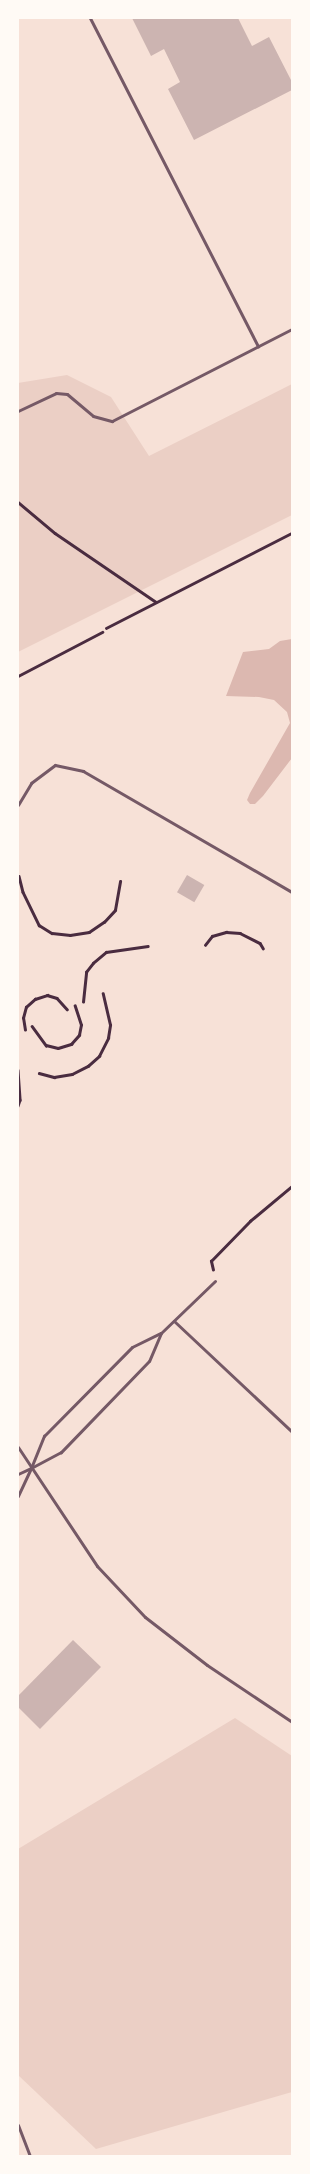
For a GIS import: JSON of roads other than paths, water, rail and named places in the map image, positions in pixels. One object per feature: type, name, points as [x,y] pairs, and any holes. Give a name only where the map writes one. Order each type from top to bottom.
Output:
[{"type":"lane","points":[[90,18],[258,346]]},
{"type":"lane","points":[[18,410],[56,393],[67,394],[93,416],[112,421],[292,329]]},
{"type":"lane","points":[[18,805],[31,783],[55,765],[83,771],[292,892]]},
{"type":"lane","points":[[18,1496],[44,1436],[132,1347],[161,1333],[215,1281]]},
{"type":"lane","points":[[174,1321],[292,1432]]},
{"type":"lane","points":[[18,1474],[61,1452],[149,1361],[161,1333]]},
{"type":"lane","points":[[18,1447],[97,1566],[145,1617],[207,1665],[292,1722]]},
{"type":"lane","points":[[18,2125],[30,2156]]}]
